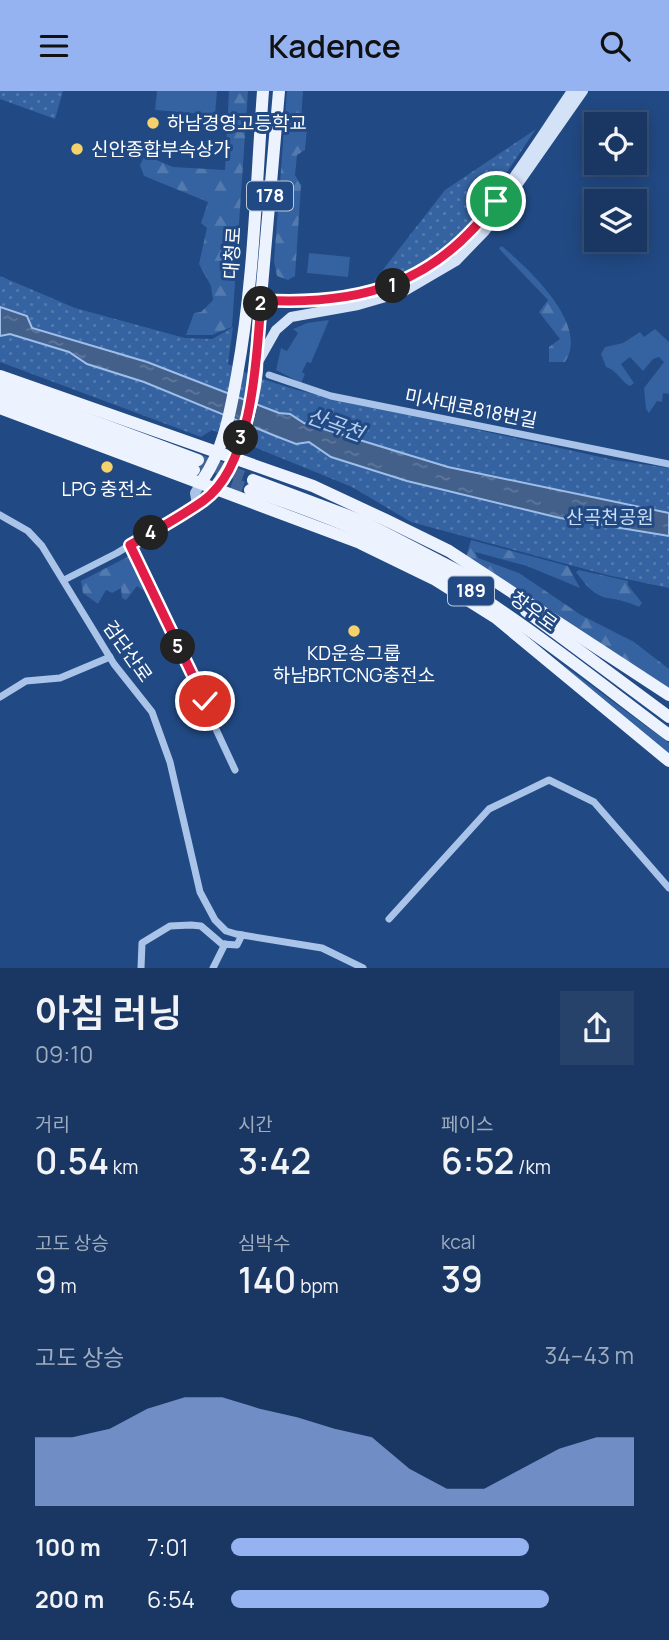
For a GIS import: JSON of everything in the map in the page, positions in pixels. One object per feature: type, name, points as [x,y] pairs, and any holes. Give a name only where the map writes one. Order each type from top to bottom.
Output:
[{"type":"main road","name":"대청로","points":[[234,458],[242,436],[259,360],[255,300],[263,91]]},
{"type":"main road","name":"대청로","points":[[219,453],[255,300],[279,91]]},
{"type":"main road","points":[[255,300],[301,302],[374,291],[411,278],[444,258],[482,221],[572,91]]},
{"type":"main road","points":[[259,360],[276,330],[291,317],[358,305],[403,292],[456,261],[485,232],[583,91]]},
{"type":"main road","points":[[0,376],[313,486],[449,551],[669,695]]},
{"type":"main road","points":[[0,386],[196,465],[0,397]]},
{"type":"main road","points":[[0,408],[216,486],[360,543],[434,579],[496,618],[669,761]]},
{"type":"main road","name":"178","points":[[202,481],[219,453]]},
{"type":"main road","name":"178","points":[[216,486],[234,458]]},
{"type":"main road","name":"창우로","points":[[669,717],[529,614],[455,567],[362,521],[251,485],[383,541],[446,576],[516,621],[669,735]]},
{"type":"street","name":"미사대로818번길","points":[[270,375],[331,396],[669,464]]},
{"type":"street","points":[[197,504],[195,493],[202,481]]},
{"type":"street","points":[[64,580],[130,545],[205,500],[216,486]]},
{"type":"street","name":"검단산로","points":[[0,515],[36,538],[110,657],[146,703],[157,723],[170,762],[195,876],[207,908],[221,927],[242,935],[310,945],[334,953],[363,968]]},
{"type":"street","points":[[130,545],[235,770]]},
{"type":"street","points":[[0,697],[26,681],[60,678],[110,657]]},
{"type":"street","points":[[389,919],[489,809],[549,780],[594,802],[669,888]]},
{"type":"street","points":[[141,968],[142,943],[170,926],[201,926],[225,944],[237,944],[242,935]]},
{"type":"street","points":[[213,968],[225,944]]},
{"type":"green space","points":[[0,91],[63,91],[55,119],[0,99]]},
{"type":"green space","points":[[157,91],[217,91],[215,115],[155,110]]},
{"type":"green space","points":[[229,91],[248,91],[232,327],[212,335],[186,335],[194,313],[201,312],[213,300],[211,286],[199,264],[207,228],[201,223],[208,202],[144,176],[140,165],[145,155],[173,167],[225,170]]},
{"type":"green space","points":[[287,91],[303,91],[301,121],[307,128],[305,150],[297,155],[295,175],[301,185],[295,276],[288,280],[277,276],[274,261]]},
{"type":"green space","points":[[536,129],[462,239],[420,270],[375,280],[445,190]]},
{"type":"green space","points":[[502,246],[540,283],[563,315],[570,331],[571,347],[565,362],[549,362],[549,347],[560,339],[539,312],[548,300],[502,252],[499,248]]},
{"type":"green space","points":[[309,253],[350,257],[348,277],[307,273]]},
{"type":"green space","name":"산곡천공원","points":[[0,276],[75,308],[185,338],[212,339],[233,327],[228,364],[250,375],[297,390],[614,460],[669,468],[669,588],[607,575],[411,522],[352,487],[212,430],[201,437],[0,362]]},
{"type":"green space","points":[[329,320],[311,363],[307,362],[302,372],[305,374],[301,383],[276,370],[281,348],[287,351],[298,333],[293,329],[307,323]]},
{"type":"green space","points":[[655,329],[669,342],[669,394],[663,393],[662,402],[657,401],[649,413],[646,409],[644,388],[664,362],[659,357],[653,359],[643,371],[630,357],[621,364],[634,383],[630,386],[606,367],[601,354],[605,347],[623,343],[640,332],[644,337]]},
{"type":"green space","points":[[471,540],[568,566],[580,588],[527,566],[475,552],[478,558],[519,573],[581,615],[634,642],[669,669],[669,689],[466,557]]},
{"type":"green space","points":[[129,556],[144,591],[137,586],[126,600],[122,598],[121,588],[112,593],[106,590],[98,604],[83,593],[81,581]]},
{"type":"green space","points":[[579,570],[628,581],[628,585],[642,603],[639,607],[599,595],[592,591],[576,572]]},
{"type":"green space","points":[[543,650],[669,743],[669,756]]},
{"type":"water","points":[[0,307],[27,316],[32,328],[147,362],[279,413],[290,414],[304,423],[448,467],[669,513],[669,536],[560,518],[407,481],[331,457],[309,442],[296,444],[144,382],[87,364],[69,352],[10,334],[0,336]]},
{"type":"tunnel","points":[[198,460],[253,480]]},
{"type":"tunnel","points":[[198,471],[250,490]]},
{"type":"place","name":"하남경영고등학교","points":[[153,123]]},
{"type":"place","name":"신안종합부속상가","points":[[77,149]]},
{"type":"place","name":"LPG 충전소","points":[[107,467]]},
{"type":"place","name":"KD운송그룹 하남BRTCNG충전소","points":[[354,631]]},
{"type":"route","points":[[205,701],[142,575],[130,545],[205,500],[234,458],[251,400],[259,360],[257,344],[261,300],[315,301],[399,284],[423,273],[444,258],[468,237],[496,201]]},
{"type":"water label","name":"산곡천","points":[[335,425]]}]
